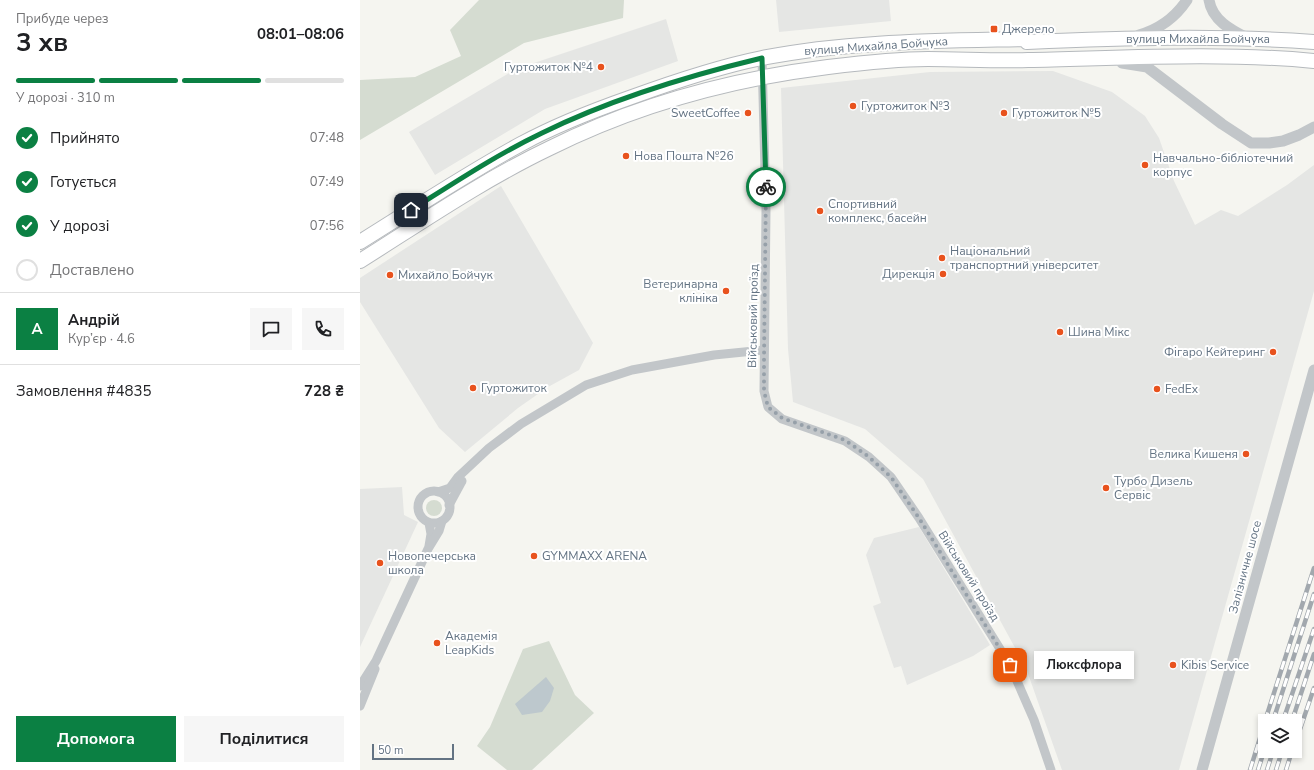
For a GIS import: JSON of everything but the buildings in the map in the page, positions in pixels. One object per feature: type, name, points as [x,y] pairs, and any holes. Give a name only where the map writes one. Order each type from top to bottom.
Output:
[{"type":"main road","name":"вулиця Михайла Бойчука","points":[[360,242],[480,167],[542,133],[604,107],[688,77],[762,58],[828,48],[924,41],[1025,38],[1027,42],[1129,38],[1248,38],[1314,42]]},
{"type":"main road","name":"вулиця Михайла Бойчука","points":[[360,261],[459,198],[528,159],[572,137],[610,122],[692,94],[763,77],[828,67],[925,59],[1028,60],[1082,58],[1277,58],[1314,61]]},
{"type":"street","points":[[1129,38],[1153,31],[1166,23],[1180,11],[1187,0]]},
{"type":"street","points":[[1209,0],[1217,17],[1225,26],[1248,38]]},
{"type":"street","name":"Військовий проїзд","points":[[762,58],[766,210],[764,391],[768,407],[782,418],[845,440],[869,457],[891,477],[915,512],[1010,665],[1034,720],[1051,770]]},
{"type":"street","points":[[1082,58],[1137,64],[1147,67],[1216,119],[1251,143],[1269,143],[1283,140],[1299,135],[1314,127]]},
{"type":"street","points":[[465,472],[449,505],[448,515],[442,521],[435,524],[429,523],[421,517],[418,502],[425,494],[450,488],[458,477],[489,448],[521,424],[586,385],[632,370],[714,356],[764,350]]},
{"type":"street","name":"Залізничне шосе","points":[[1202,770],[1314,370]]},
{"type":"street","points":[[438,492],[444,496],[449,505]]},
{"type":"street","points":[[360,686],[376,661],[428,549],[435,539],[442,521]]},
{"type":"street","points":[[428,549],[431,534],[429,523]]},
{"type":"street","points":[[360,706],[375,672],[376,661]]},
{"type":"shaded area","points":[[479,0],[624,0],[623,18],[524,43],[360,140],[360,80],[415,77],[461,56],[450,30]]},
{"type":"shaded area","points":[[776,0],[889,0],[891,21],[779,32]]},
{"type":"shaded area","points":[[666,19],[678,61],[545,109],[435,175],[409,132],[516,69]]},
{"type":"shaded area","points":[[1053,71],[1112,92],[1145,116],[1159,138],[1174,181],[1195,225],[1221,210],[1238,216],[1287,185],[1314,165],[1314,291],[1179,770],[1062,770],[1026,668],[923,479],[865,429],[793,402],[788,349],[781,88],[930,72]]},
{"type":"shaded area","points":[[501,186],[593,343],[579,370],[548,387],[518,408],[465,452],[439,428],[360,302],[360,278]]},
{"type":"shaded area","name":"Новопечерська школа","points":[[402,487],[404,515],[418,522],[360,647],[360,489]]},
{"type":"shaded area","points":[[431,500],[437,500],[442,505],[440,514],[437,516],[431,516],[426,511],[426,505]]},
{"type":"shaded area","points":[[919,527],[990,645],[973,656],[907,685],[901,666],[894,668],[873,606],[881,603],[866,555],[874,538]]},
{"type":"shaded area","points":[[549,641],[575,695],[594,713],[532,770],[507,770],[477,746],[490,727],[523,649]]},
{"type":"shaded area","points":[[546,677],[554,688],[550,701],[542,712],[522,715],[515,704]]},
{"type":"railway","points":[[1267,714],[1314,568]]},
{"type":"railway","points":[[1275,714],[1314,594]]},
{"type":"railway","points":[[1285,714],[1314,629]]},
{"type":"railway","points":[[1294,714],[1314,654]]},
{"type":"railway","points":[[1302,723],[1314,688]]},
{"type":"railway","points":[[1250,770],[1258,744]]},
{"type":"railway","points":[[1258,770],[1262,758]]},
{"type":"railway","points":[[1267,770],[1271,758]]},
{"type":"railway","points":[[1276,770],[1280,758]]},
{"type":"railway","points":[[1286,770],[1290,758]]},
{"type":"way so far","points":[[766,187],[764,391],[768,407],[782,418],[845,440],[869,457],[891,477],[919,518],[1010,665]]},
{"type":"place","name":"Джерело","points":[[994,29]]},
{"type":"place","name":"Гуртожиток №4","points":[[601,67]]},
{"type":"place","name":"Гуртожиток №3","points":[[853,106]]},
{"type":"place","name":"SweetCoffee","points":[[748,113]]},
{"type":"place","name":"Гуртожиток №5","points":[[1004,113]]},
{"type":"place","name":"Нова Пошта №26","points":[[626,156]]},
{"type":"place","name":"Навчально-бібліотечний корпус","points":[[1145,165]]},
{"type":"place","name":"Спортивний комплекс, басейн","points":[[820,211]]},
{"type":"place","name":"Національний транспортний університет","points":[[942,258]]},
{"type":"place","name":"Дирекція","points":[[943,274]]},
{"type":"place","name":"Михайло Бойчук","points":[[390,275]]},
{"type":"place","name":"Ветеринарна клініка","points":[[726,291]]},
{"type":"place","name":"Шина Мікс","points":[[1060,332]]},
{"type":"place","name":"Фігаро Кейтеринг","points":[[1273,352]]},
{"type":"place","name":"Гуртожиток","points":[[473,388]]},
{"type":"place","name":"FedEx","points":[[1157,389]]},
{"type":"place","name":"Велика Кишеня","points":[[1246,454]]},
{"type":"place","name":"Турбо Дизель Сервіс","points":[[1106,488]]},
{"type":"place","name":"GYMMAXX ARENA","points":[[534,556]]},
{"type":"place","name":"Новопечерська школа","points":[[380,563]]},
{"type":"place","name":"Академія LeapKids","points":[[437,643]]},
{"type":"place","name":"Люксфлора","points":[[1010,665]]},
{"type":"place","name":"Kibis Service","points":[[1173,665]]},
{"type":"route","points":[[411,210],[522,143],[567,122],[644,92],[688,77],[722,67],[762,58],[766,187]]}]
